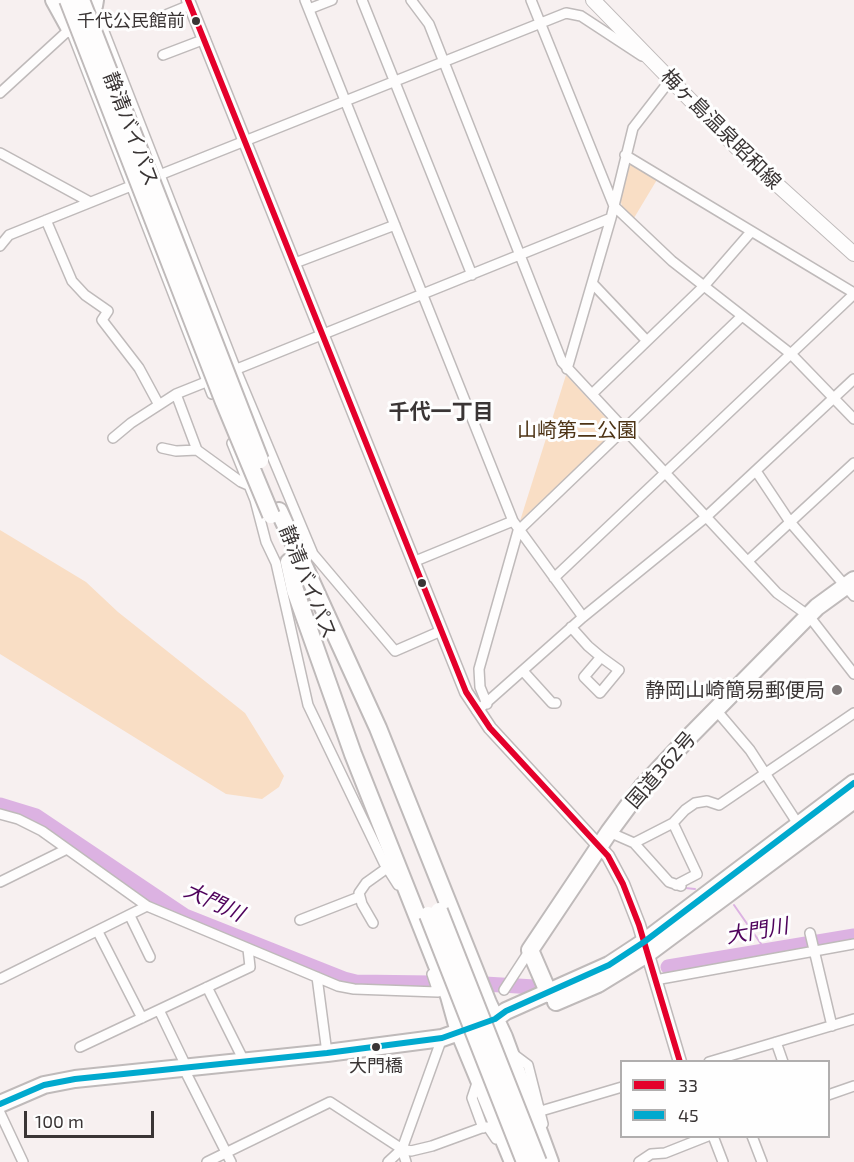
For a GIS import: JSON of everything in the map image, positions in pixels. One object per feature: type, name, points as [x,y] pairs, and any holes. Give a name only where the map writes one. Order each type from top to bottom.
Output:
[{"type":"highway","points":[[54,0],[70,29]]},
{"type":"highway","name":"静清バイパス","points":[[68,0],[224,402],[275,513],[289,562],[538,1162]]},
{"type":"highway","name":"静清バイパス","points":[[92,2],[275,513],[433,913],[525,1162]]},
{"type":"highway","points":[[275,513],[378,728],[510,1052],[550,1162]]},
{"type":"highway","points":[[289,562],[307,627],[353,754],[449,996],[459,1032],[478,1080],[489,1121],[513,1162]]},
{"type":"highway","name":"国道362号","points":[[530,950],[599,846],[643,786],[809,616],[852,584]]},
{"type":"highway","points":[[0,1104],[44,1085],[243,1059],[327,1053],[442,1038],[495,1019],[506,1011],[549,994],[646,948],[798,824],[854,783]]},
{"type":"highway","points":[[495,1019],[510,1020],[598,984],[854,800]]},
{"type":"highway","points":[[530,950],[549,994]]},
{"type":"main road","name":"梅ヶ島温泉昭和線","points":[[593,0],[740,151],[854,254]]},
{"type":"street","points":[[332,0],[307,5],[513,521],[518,531],[583,617]]},
{"type":"street","points":[[362,0],[472,275]]},
{"type":"street","points":[[411,0],[429,24],[567,369],[777,593],[809,616],[854,674]]},
{"type":"street","points":[[531,0],[614,206],[672,261],[791,354],[854,419]]},
{"type":"street","points":[[0,93],[70,29],[92,2],[236,370],[313,554],[395,651],[441,632]]},
{"type":"street","points":[[151,21],[189,2],[441,632],[466,692],[482,707]]},
{"type":"street","points":[[0,246],[9,235],[90,202],[541,22],[573,13],[657,65]]},
{"type":"street","points":[[0,814],[31,824],[147,906],[248,949],[317,977],[354,989],[438,992],[399,886],[387,868],[308,705],[276,563],[263,534],[250,486],[207,382],[70,29]]},
{"type":"street","points":[[163,55],[205,39]]},
{"type":"street","points":[[567,369],[593,284],[633,128],[670,79]]},
{"type":"street","points":[[0,153],[90,202]]},
{"type":"street","points":[[554,578],[854,294],[750,233],[625,155]]},
{"type":"street","points":[[113,438],[176,394],[611,218]]},
{"type":"street","points":[[46,220],[72,281],[108,311],[102,320],[139,368],[159,405]]},
{"type":"street","points":[[295,263],[395,225]]},
{"type":"street","points":[[592,394],[704,286],[750,233]]},
{"type":"street","points":[[593,284],[647,341]]},
{"type":"street","points":[[680,1060],[646,948],[623,884],[599,846],[490,728],[482,707],[479,669],[518,531],[742,316]]},
{"type":"street","points":[[482,707],[571,627],[706,517],[854,379]]},
{"type":"street","points":[[176,394],[197,450],[240,482],[250,486]]},
{"type":"street","points":[[162,448],[176,451],[197,450]]},
{"type":"street","points":[[748,561],[854,463]]},
{"type":"street","points":[[756,471],[790,522],[852,584]]},
{"type":"street","points":[[413,562],[513,521]]},
{"type":"street","points":[[571,627],[601,657]]},
{"type":"street","points":[[523,671],[552,703],[556,703]]},
{"type":"street","points":[[716,710],[750,750],[798,824]]},
{"type":"street","points":[[634,843],[673,823],[695,803],[707,801],[719,805],[854,713]]},
{"type":"street","points":[[609,832],[634,843],[669,882],[679,885],[697,874],[673,823]]},
{"type":"street","points":[[0,882],[67,849]]},
{"type":"street","points":[[373,923],[359,897],[362,887],[387,868]]},
{"type":"street","points":[[300,920],[359,897]]},
{"type":"street","points":[[0,979],[147,906]]},
{"type":"street","points":[[130,916],[150,957]]},
{"type":"street","points":[[98,932],[142,1018]]},
{"type":"street","points":[[810,933],[832,1026]]},
{"type":"street","points":[[655,980],[854,944]]},
{"type":"street","points":[[80,1047],[249,967],[248,949]]},
{"type":"street","points":[[504,990],[530,950]]},
{"type":"street","points":[[317,977],[327,1053]]},
{"type":"street","points":[[207,987],[243,1059]]},
{"type":"street","points":[[159,1010],[231,1162]]},
{"type":"street","points":[[728,1059],[854,1019]]},
{"type":"street","points":[[388,1162],[402,1149],[442,1038]]},
{"type":"street","points":[[776,1042],[782,1060]]},
{"type":"street","points":[[510,1052],[528,1065],[541,1111],[540,1115],[559,1162]]},
{"type":"street","points":[[830,1094],[854,1086]]},
{"type":"street","points":[[541,1111],[620,1087]]},
{"type":"street","points":[[207,1162],[330,1102],[402,1149],[411,1151],[432,1146],[489,1121]]},
{"type":"street","points":[[0,1113],[23,1162]]},
{"type":"street","points":[[489,1121],[488,1127],[495,1135],[505,1162]]},
{"type":"street","points":[[639,1162],[651,1154],[667,1158],[706,1138]]},
{"type":"street","points":[[713,1138],[723,1162]]},
{"type":"street","points":[[752,1138],[762,1162]]},
{"type":"street","points":[[402,1149],[406,1162]]},
{"type":"green space","points":[[630,161],[658,178],[634,218],[622,206],[620,199],[626,164]]},
{"type":"green space","name":"山崎第二公園","points":[[566,375],[617,430],[520,521]]},
{"type":"green space","points":[[0,530],[86,582],[118,612],[245,713],[284,776],[279,787],[262,799],[226,794],[0,654]]},
{"type":"waterway","name":"大門川","points":[[0,805],[36,816],[185,916],[344,979],[356,982],[432,983]]},
{"type":"waterway","points":[[685,888],[695,889]]},
{"type":"waterway","points":[[734,905],[766,951]]},
{"type":"waterway","name":"大門川","points":[[668,967],[854,936]]},
{"type":"waterway","name":"大門川","points":[[485,984],[534,987]]},
{"type":"transit line","name":"33","points":[[188,0],[466,692],[490,728],[608,856],[623,884],[639,925],[679,1060]]},
{"type":"transit line","name":"45","points":[[0,1104],[44,1085],[75,1079],[327,1053],[442,1038],[495,1019],[506,1011],[609,965],[644,942],[854,783]]},
{"type":"place","name":"千代公民館前","points":[[196,21]]},
{"type":"place","name":"静岡山崎簡易郵便局","points":[[837,690]]},
{"type":"place","name":"大門橋","points":[[376,1047]]},
{"type":"district","name":"千代一丁目","points":[[441,412]]}]
